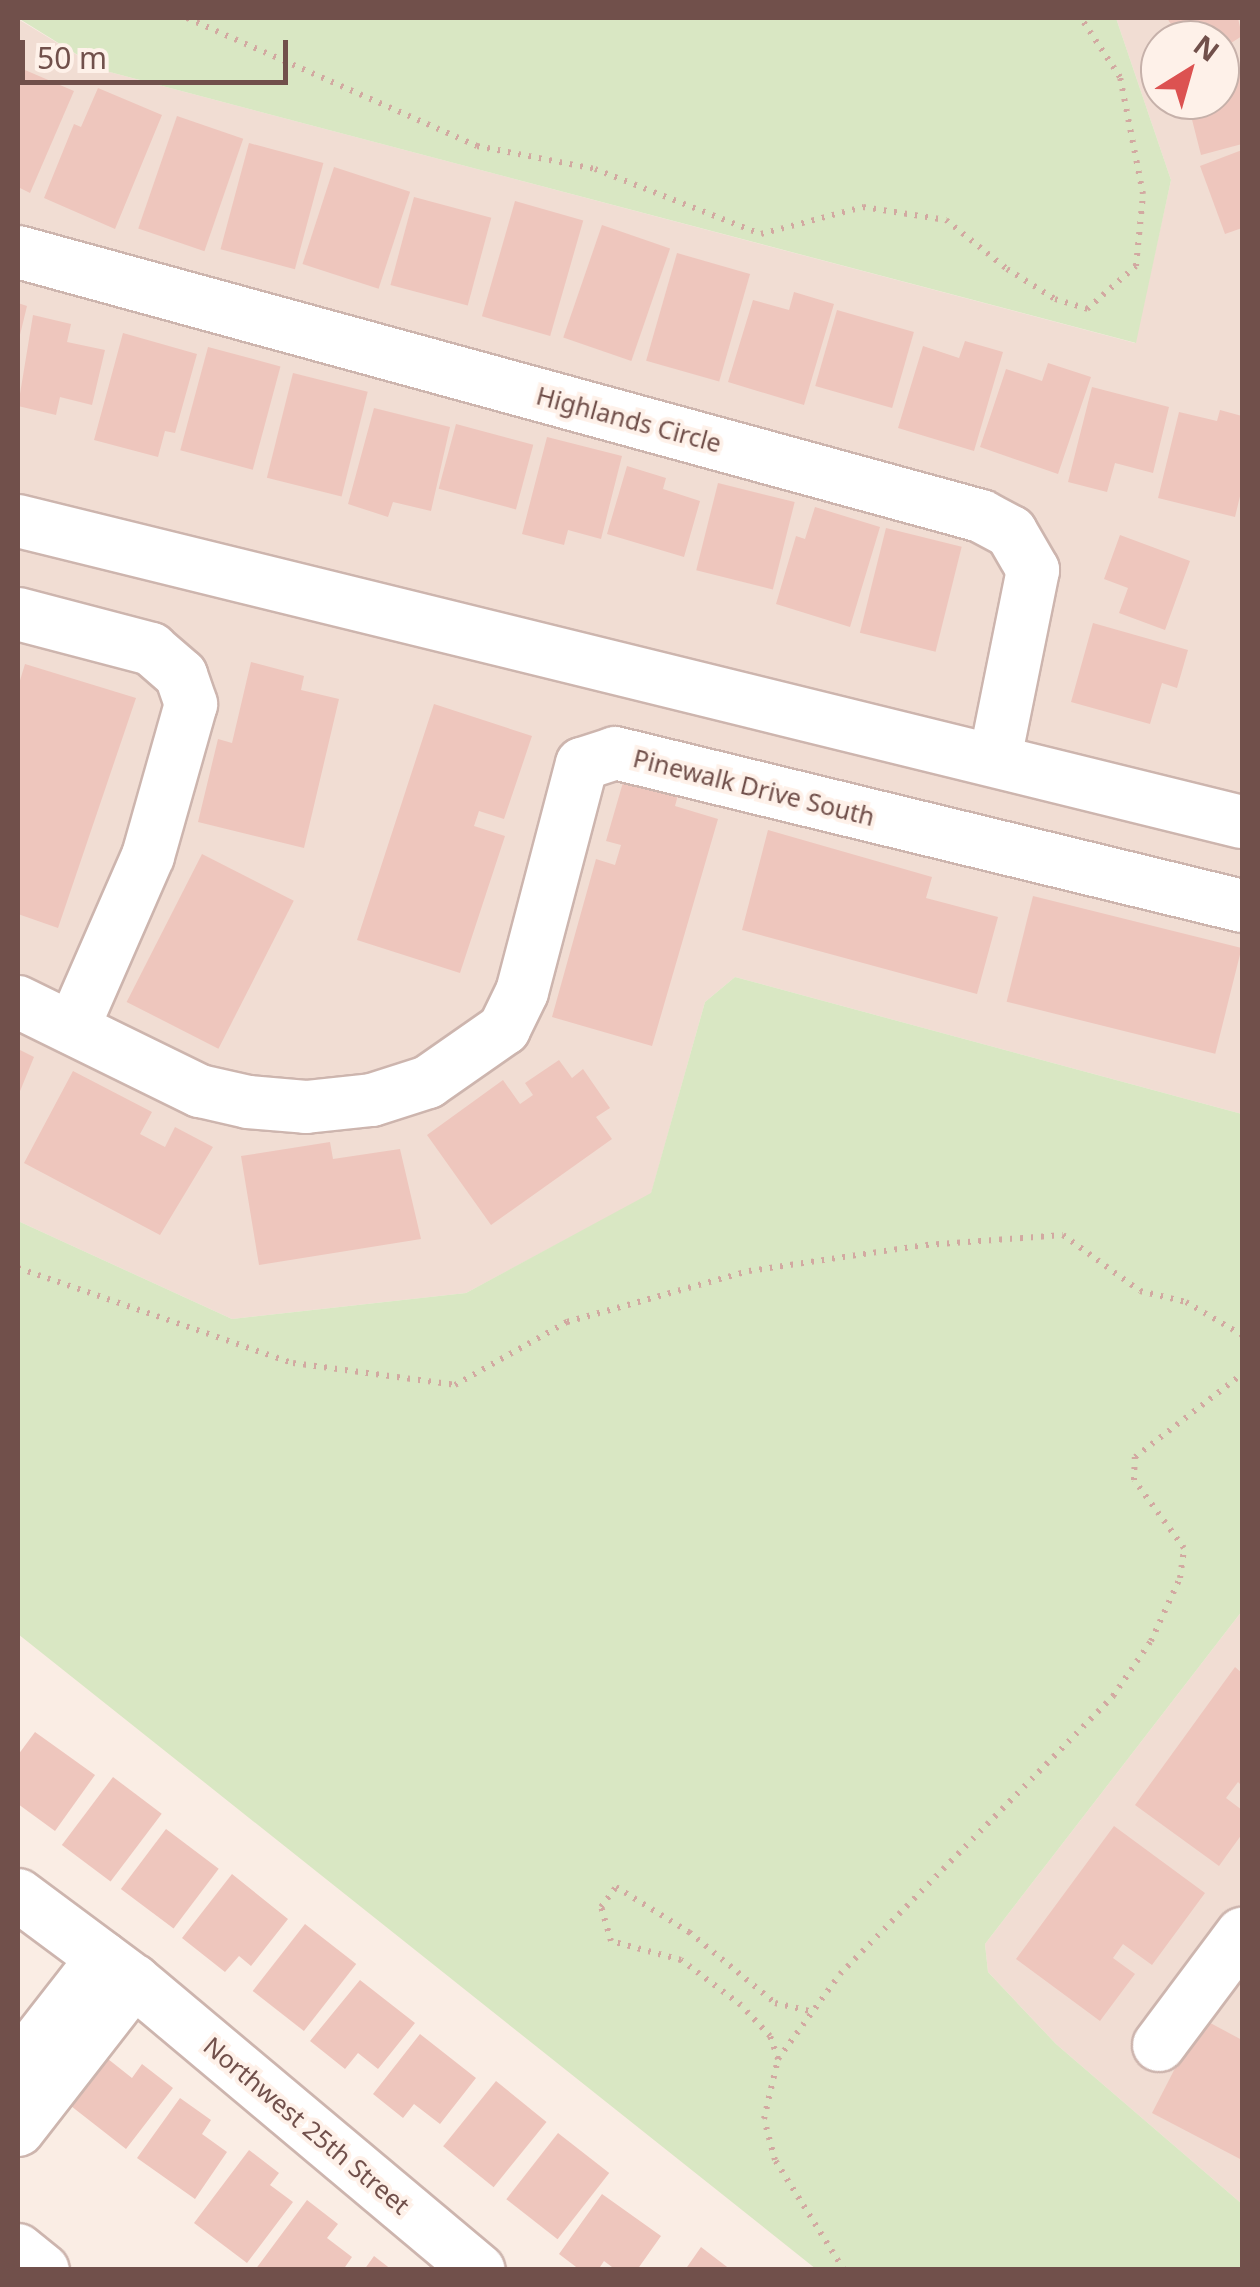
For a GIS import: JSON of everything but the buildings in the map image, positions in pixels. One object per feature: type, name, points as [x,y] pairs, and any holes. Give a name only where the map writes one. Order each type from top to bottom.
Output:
[{"type":"street","name":"Highlands Circle","points":[[18,252],[981,516],[1011,532],[1033,570],[995,758]]},
{"type":"street","points":[[18,520],[1242,822]]},
{"type":"street","points":[[18,614],[151,649],[181,675],[191,704],[148,856],[73,1028]]},
{"type":"street","name":"Pinewalk Drive South","points":[[18,1002],[200,1091],[248,1102],[306,1107],[372,1100],[428,1082],[504,1029],[522,992],[582,764],[615,754],[1242,906]]},
{"type":"street","name":"Northwest 25th Street","points":[[18,1895],[118,1970],[479,2270]]},
{"type":"street","points":[[1158,2045],[1234,1961]]},
{"type":"street","points":[[18,2067],[118,1970]]},
{"type":"street","points":[[18,2130],[118,1970]]},
{"type":"street","points":[[18,2250],[43,2270]]},
{"type":"path","points":[[187,18],[477,146],[595,169],[761,234],[863,207],[946,220],[1007,269],[1054,299],[1087,309],[1136,266],[1142,194],[1120,77],[1081,18]]},
{"type":"path","points":[[18,1268],[293,1363],[454,1385],[566,1322],[749,1271],[1004,1239],[1062,1236],[1140,1291],[1186,1302],[1242,1334]]},
{"type":"path","points":[[844,2270],[774,2160],[764,2119],[778,2058],[840,1974],[1113,1696],[1151,1641],[1180,1578],[1184,1548],[1134,1480],[1135,1457],[1242,1374]]},
{"type":"path","points":[[778,2058],[770,2036],[741,2005],[681,1960],[611,1941],[602,1906],[616,1887],[688,1932],[775,2004],[811,2011]]},
{"type":"shaded area","points":[[1116,18],[1242,18],[1242,1114],[735,977],[705,1002],[651,1194],[466,1293],[232,1319],[18,1221],[18,19],[102,70],[1135,343],[1171,180],[1151,120],[1240,120],[1240,20],[1140,20],[1140,89]]},
{"type":"shaded area","points":[[1242,1611],[1242,2204],[1056,2044],[988,1972],[985,1944]]},
{"type":"green space","points":[[18,18],[1116,18],[1140,89],[1140,120],[1151,120],[1171,180],[1136,343],[102,70]]},
{"type":"green space","points":[[735,977],[1242,1114],[1242,1611],[985,1944],[988,1972],[1056,2044],[1242,2204],[1242,2269],[816,2269],[18,1634],[18,1221],[232,1319],[466,1293],[651,1193],[705,1002]]}]
